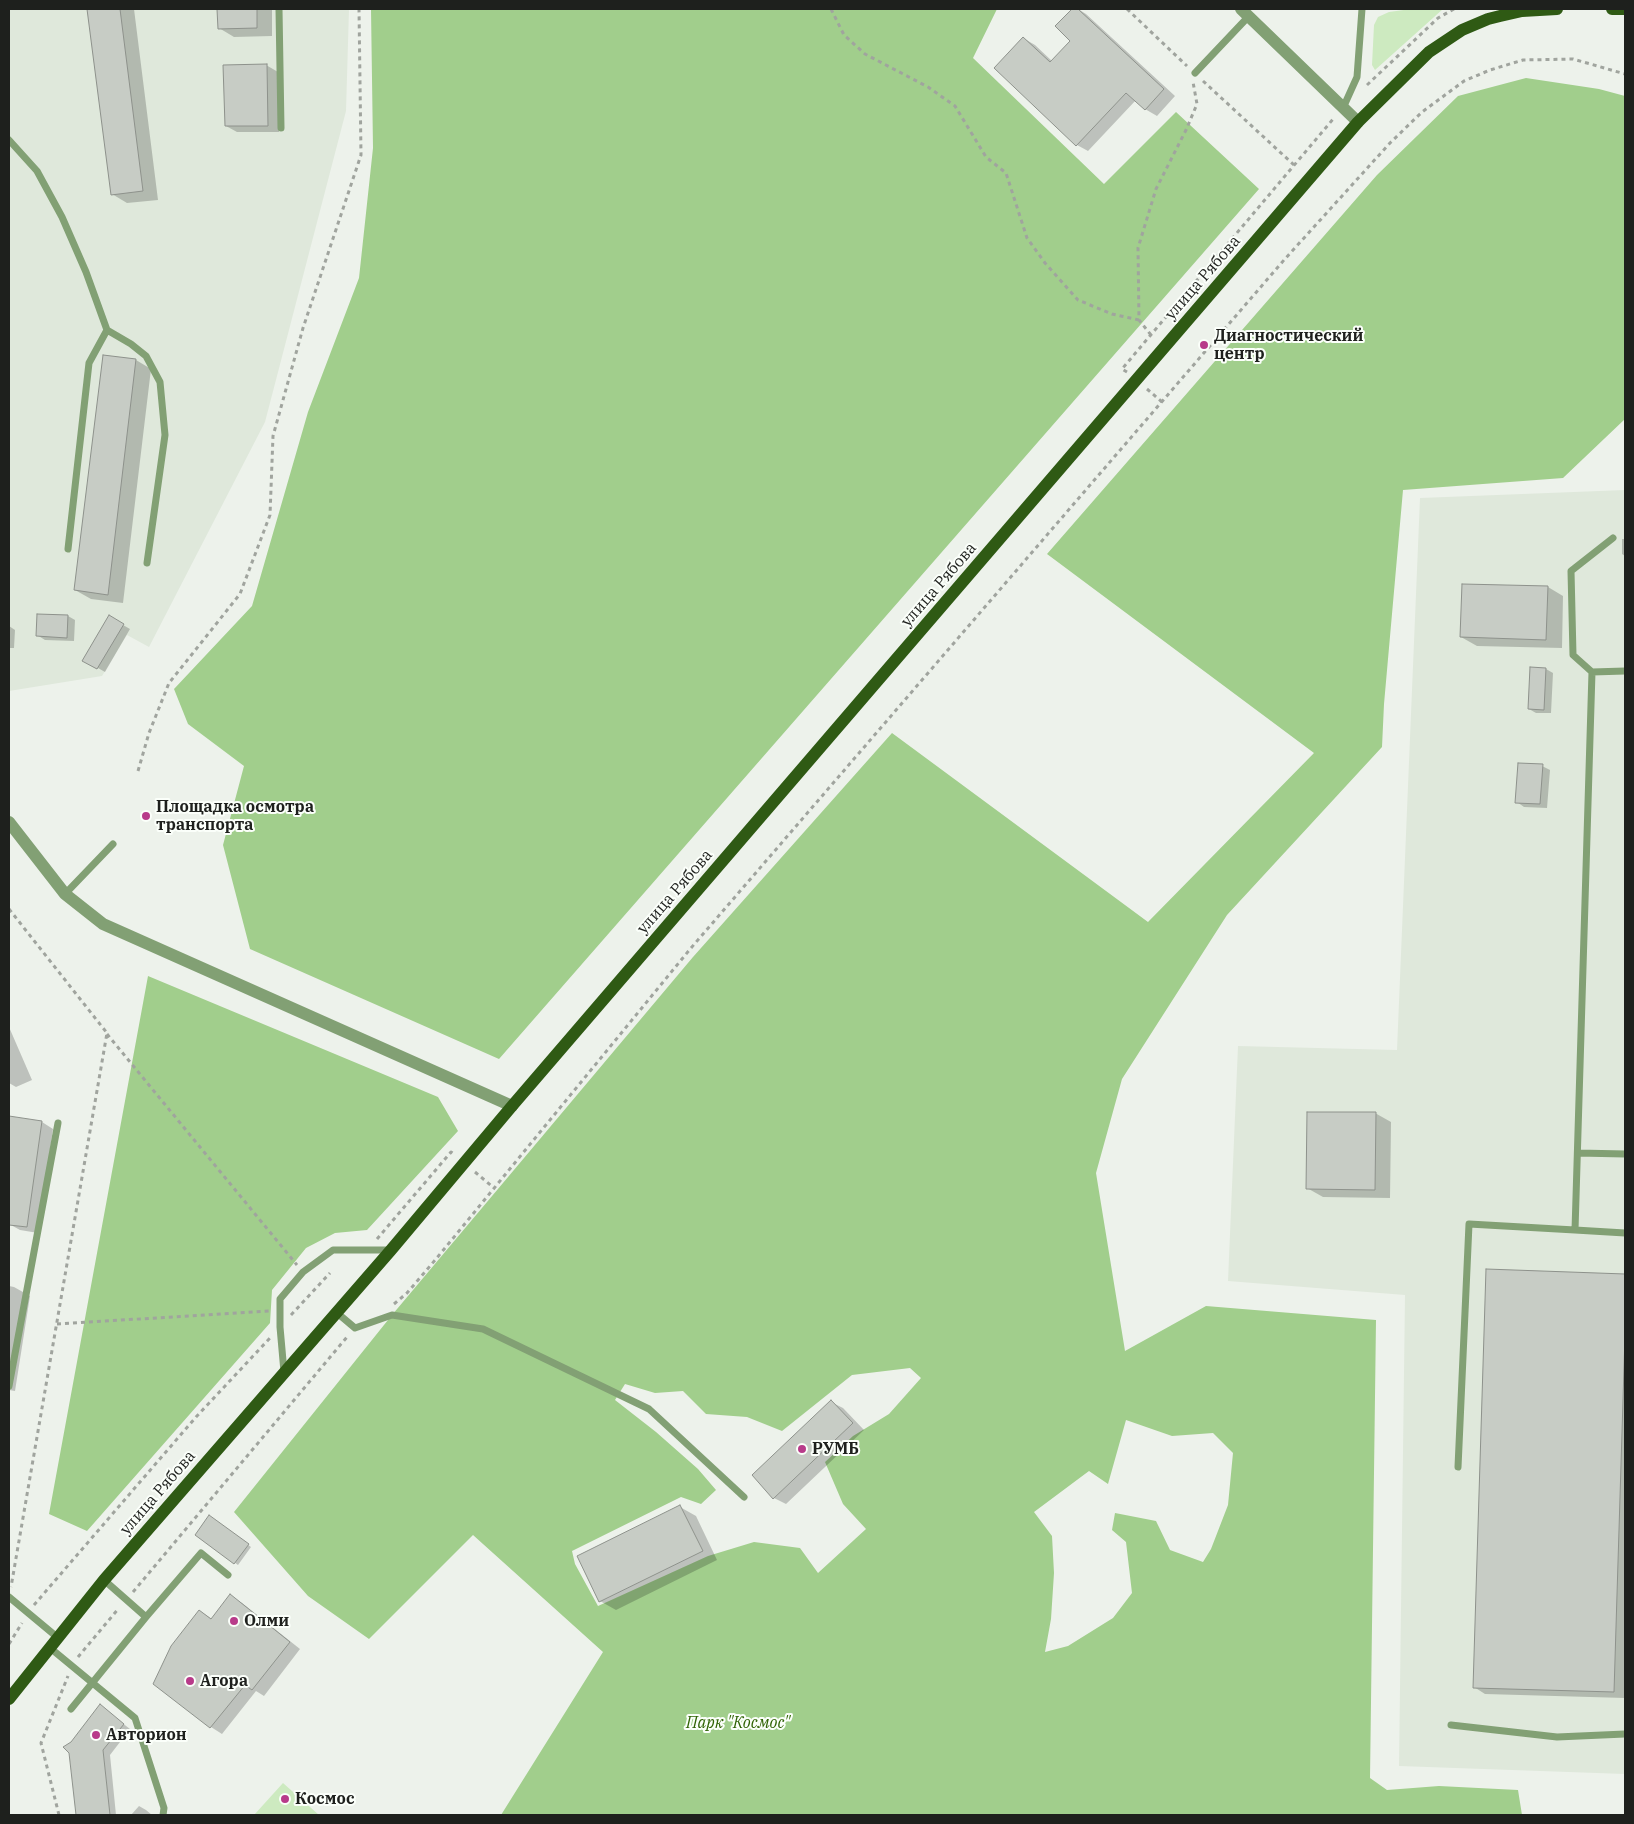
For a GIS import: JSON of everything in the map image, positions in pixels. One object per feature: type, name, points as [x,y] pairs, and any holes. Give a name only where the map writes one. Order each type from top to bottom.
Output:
[{"type":"main road","name":"улица Рябова","points":[[9,1699],[104,1580],[391,1250],[512,1106],[1358,122],[1429,52],[1462,30],[1488,19],[1522,11],[1557,9]]},
{"type":"main road","points":[[1612,9],[1625,9]]},
{"type":"street","points":[[1245,12],[1358,122]]},
{"type":"street","points":[[9,822],[65,894],[103,924],[512,1106]]},
{"type":"lane","points":[[280,9],[281,128]]},
{"type":"lane","points":[[1343,108],[1356,77],[1362,9]]},
{"type":"lane","points":[[1193,71],[1245,12]]},
{"type":"lane","points":[[9,140],[37,171],[62,217],[86,272],[107,330],[131,344],[146,356],[160,382],[165,435],[147,564]]},
{"type":"lane","points":[[68,549],[89,363],[107,330]]},
{"type":"lane","points":[[1613,538],[1571,571],[1573,655],[1592,672],[1625,671]]},
{"type":"lane","points":[[1576,1230],[1592,672]]},
{"type":"lane","points":[[65,894],[113,844]]},
{"type":"lane","points":[[9,1386],[58,1123]]},
{"type":"lane","points":[[1578,1153],[1625,1154]]},
{"type":"lane","points":[[1458,1467],[1469,1224],[1625,1233]]},
{"type":"lane","points":[[284,1372],[280,1327],[280,1299],[303,1272],[333,1250],[391,1250]]},
{"type":"lane","points":[[336,1312],[355,1328],[392,1315],[483,1330],[649,1409],[744,1497]]},
{"type":"lane","points":[[71,1709],[201,1553],[228,1574]]},
{"type":"lane","points":[[104,1580],[146,1617]]},
{"type":"lane","points":[[9,1597],[28,1613],[71,1666],[135,1718],[164,1808],[163,1815]]},
{"type":"lane","points":[[1451,1725],[1556,1737],[1625,1734]]},
{"type":"path","points":[[138,771],[149,733],[169,683],[240,594],[270,515],[273,436],[304,328],[361,155],[359,9]]},
{"type":"path","points":[[831,9],[844,35],[865,54],[928,87],[955,106],[986,157],[1006,173],[1027,238],[1045,263],[1078,300],[1112,314],[1139,320]]},
{"type":"path","points":[[1127,9],[1294,165]]},
{"type":"path","points":[[390,1308],[407,1293],[691,948],[1284,260],[1390,143],[1422,112],[1464,81],[1490,70],[1523,60],[1573,59],[1625,74]]},
{"type":"path","points":[[1151,335],[1139,320],[1138,248],[1156,189],[1197,104],[1193,71]]},
{"type":"path","points":[[9,909],[107,1034],[316,1288]]},
{"type":"path","points":[[9,1597],[107,1034]]},
{"type":"path","points":[[370,1240],[378,1238],[451,1152],[494,1188]]},
{"type":"path","points":[[9,1644],[28,1613],[196,1416],[330,1273]]},
{"type":"path","points":[[56,1324],[296,1310]]},
{"type":"path","points":[[59,1815],[41,1744],[71,1666],[355,1328]]},
{"type":"shaded area","points":[[9,9],[349,9],[346,111],[265,422],[149,647],[127,635],[102,676],[9,691]]},
{"type":"shaded area","points":[[1625,490],[1625,1774],[1399,1766],[1405,1295],[1228,1281],[1238,1046],[1397,1050],[1420,498]]},
{"type":"green space","points":[[371,9],[997,9],[973,58],[1104,184],[1176,112],[1259,189],[499,1059],[250,949],[223,845],[244,766],[188,724],[174,689],[252,606],[308,412],[359,278],[373,148]]},
{"type":"green space","points":[[1411,9],[1443,9],[1375,70],[1372,65],[1374,25],[1378,17],[1389,12]]},
{"type":"green space","name":"Парк \"Космос\"","points":[[1526,78],[1599,89],[1625,96],[1625,419],[1563,478],[1403,490],[1384,704],[1382,747],[1227,915],[1122,1079],[1096,1173],[1125,1351],[1206,1306],[1376,1320],[1370,1778],[1387,1790],[1439,1786],[1518,1790],[1522,1815],[501,1815],[603,1652],[473,1535],[369,1639],[308,1596],[234,1512],[392,1315],[693,957],[892,733],[1148,922],[1314,753],[1047,554],[1377,175],[1458,96]],"holes":[[[910,1368],[921,1378],[889,1414],[853,1436],[825,1462],[843,1504],[866,1529],[818,1573],[800,1548],[754,1542],[708,1556],[598,1606],[575,1564],[572,1551],[681,1497],[701,1504],[716,1490],[698,1469],[656,1432],[615,1400],[625,1384],[655,1393],[683,1391],[706,1414],[747,1417],[782,1431],[852,1375]],[[1126,1420],[1172,1436],[1213,1433],[1233,1453],[1228,1505],[1211,1549],[1203,1562],[1170,1550],[1156,1521],[1115,1513],[1112,1530],[1126,1542],[1132,1593],[1113,1618],[1068,1646],[1045,1652],[1051,1619],[1054,1573],[1052,1536],[1034,1512],[1089,1471],[1108,1484]]]},
{"type":"green space","points":[[148,976],[438,1097],[458,1131],[367,1230],[335,1233],[306,1248],[272,1290],[270,1323],[87,1531],[49,1514]]},
{"type":"green space","name":"Космос","points":[[283,1783],[319,1815],[254,1815]]},
{"type":"building","points":[[87,9],[120,9],[143,191],[111,195]]},
{"type":"building","points":[[217,9],[257,9],[257,28],[218,29]]},
{"type":"building","points":[[1072,9],[1078,9],[1164,89],[1145,110],[1126,93],[1076,146],[994,68],[1023,37],[1050,62],[1070,41],[1055,26]]},
{"type":"building","points":[[267,64],[268,126],[225,126],[223,65]]},
{"type":"building","points":[[103,355],[136,359],[108,595],[74,590]]},
{"type":"building","points":[[1462,584],[1548,586],[1546,640],[1460,637]]},
{"type":"building","points":[[37,614],[68,615],[67,638],[36,636]]},
{"type":"building","points":[[109,615],[124,624],[97,669],[82,661]]},
{"type":"building","points":[[1530,667],[1546,668],[1544,710],[1528,709]]},
{"type":"building","points":[[1518,763],[1543,764],[1540,804],[1515,803]]},
{"type":"building","points":[[1307,1112],[1376,1112],[1375,1190],[1306,1189]]},
{"type":"building","points":[[9,1116],[42,1121],[27,1227],[9,1225]]},
{"type":"building","points":[[1486,1269],[1625,1274],[1625,1335],[1614,1692],[1473,1688]]},
{"type":"building","name":"РУМБ","points":[[831,1400],[853,1423],[773,1499],[752,1475]]},
{"type":"building","points":[[680,1505],[703,1551],[599,1602],[577,1556]]},
{"type":"building","points":[[209,1515],[249,1544],[234,1564],[195,1535]]},
{"type":"building","points":[[230,1594],[290,1642],[252,1690],[245,1685],[210,1728],[153,1684],[171,1646],[199,1610],[211,1619]]},
{"type":"building","points":[[100,1704],[124,1724],[103,1750],[110,1815],[76,1815],[69,1753],[63,1747],[71,1742]]},
{"type":"place","name":"Диагностический центр","points":[[1204,345]]},
{"type":"place","name":"Площадка осмотра транспорта","points":[[146,816]]},
{"type":"place","name":"РУМБ","points":[[802,1449]]},
{"type":"place","name":"Олми","points":[[234,1621]]},
{"type":"place","name":"Агора","points":[[190,1681]]},
{"type":"place","name":"Авторион","points":[[96,1735]]},
{"type":"place","name":"Космос","points":[[285,1799]]}]
